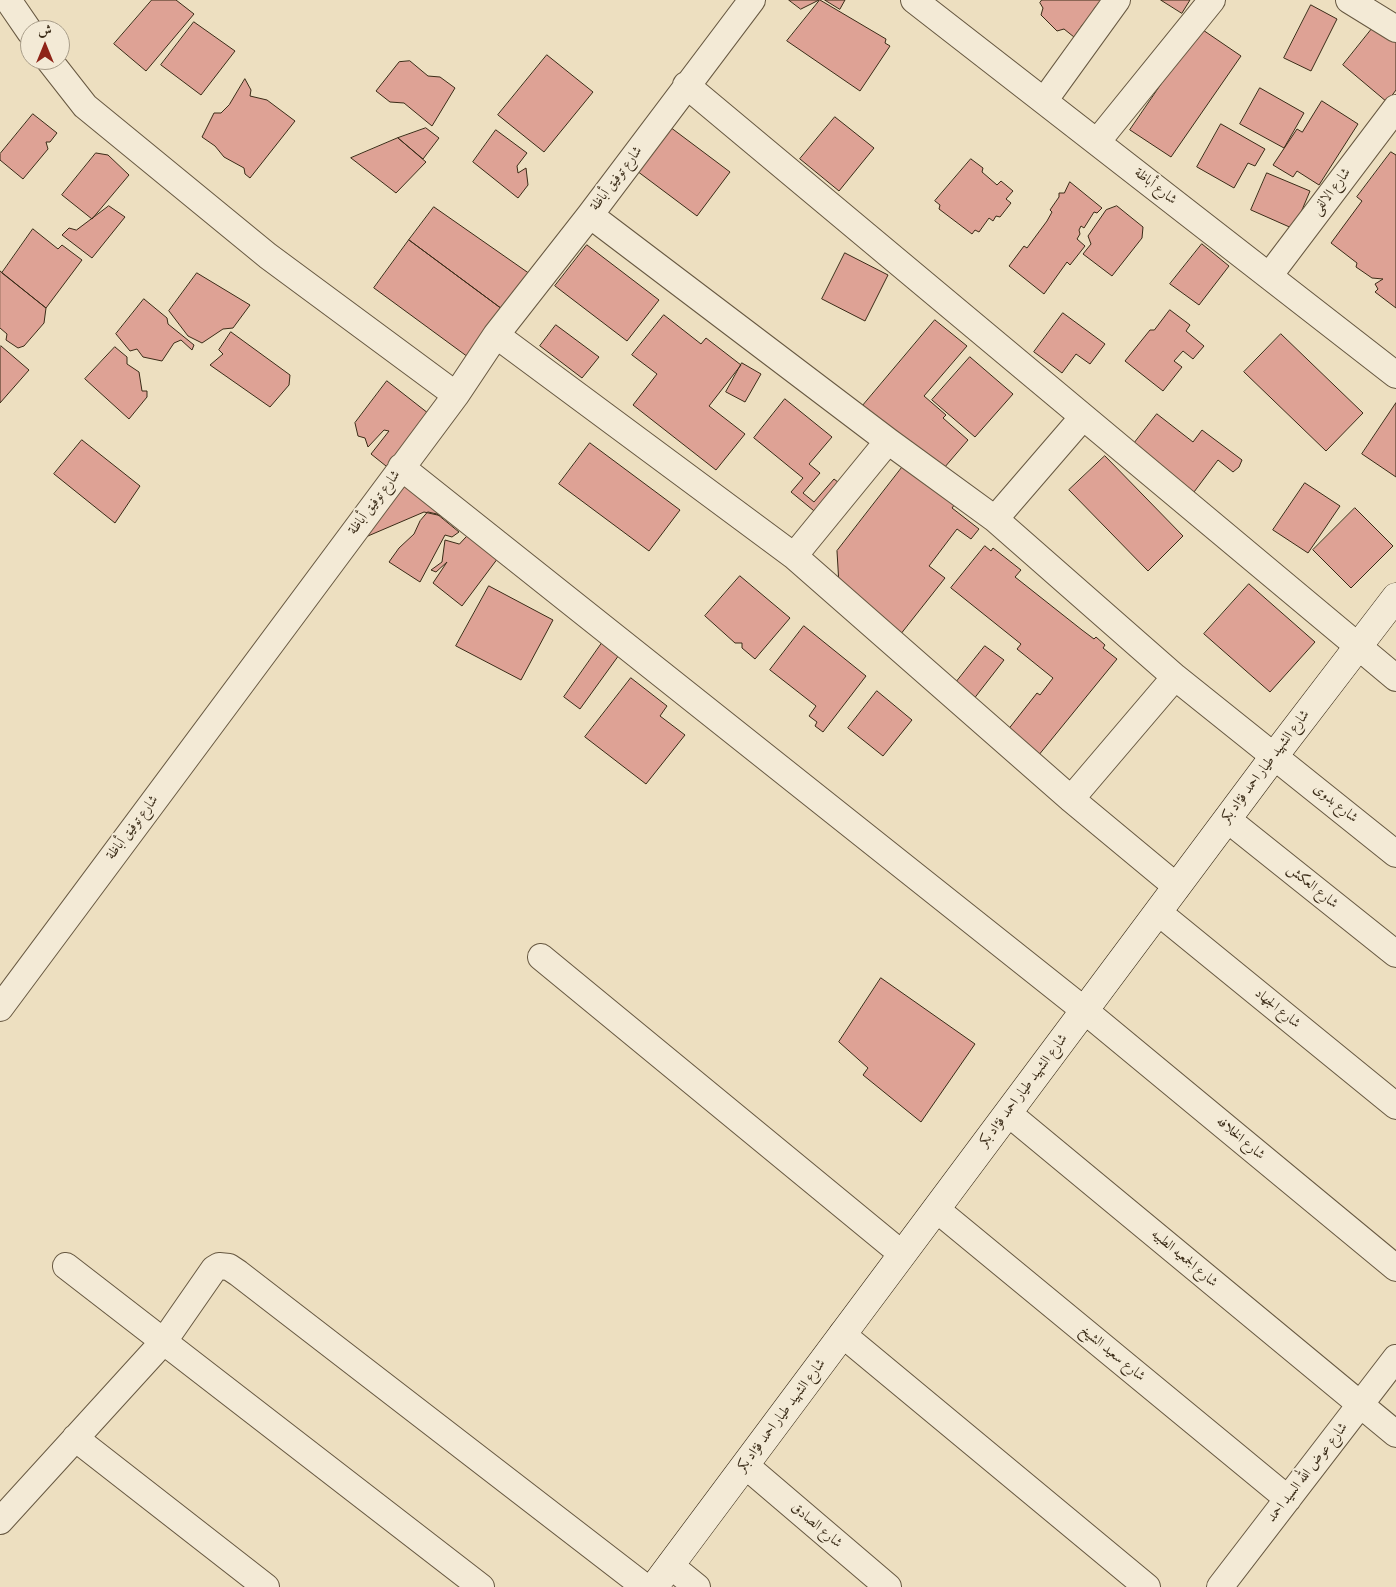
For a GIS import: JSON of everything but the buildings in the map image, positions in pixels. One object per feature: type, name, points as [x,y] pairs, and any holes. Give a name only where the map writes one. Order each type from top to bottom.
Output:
[{"type":"street","points":[[8,0],[22,20]]},
{"type":"street","name":"شارع توفيق أباظة","points":[[0,1008],[401,467],[456,396],[496,335],[590,215],[752,0]]},
{"type":"street","name":"شارع أباظة","points":[[914,0],[1396,375]]},
{"type":"street","points":[[1044,101],[1116,0]]},
{"type":"street","points":[[1097,142],[1212,0]]},
{"type":"street","points":[[1349,0],[1396,29]]},
{"type":"street","points":[[57,70],[86,106],[268,256],[456,396]]},
{"type":"street","points":[[686,86],[1396,678]]},
{"type":"street","name":"شارع الالفى","points":[[1269,276],[1396,108]]},
{"type":"street","name":"شارع بدوى","points":[[590,215],[888,441],[995,519],[1175,677],[1275,755],[1396,854]]},
{"type":"street","points":[[496,335],[794,556],[1071,799],[1176,887]]},
{"type":"street","points":[[995,519],[1083,416]]},
{"type":"street","points":[[794,556],[888,441]]},
{"type":"street","name":"شارع الخلافه","points":[[401,467],[1084,1010],[1396,1268]]},
{"type":"street","name":"شارع الشهيد طيار احمد فؤاد بكر","points":[[654,1587],[1176,887],[1396,597]]},
{"type":"street","points":[[1071,799],[1175,677]]},
{"type":"street","name":"شارع العكش","points":[[1227,819],[1396,954]]},
{"type":"street","name":"شارع الجهاد","points":[[1158,912],[1396,1106]]},
{"type":"street","points":[[541,957],[902,1254]]},
{"type":"street","name":"شارع الجمعيه الطبيه","points":[[1008,1113],[1396,1434]]},
{"type":"street","name":"شارع سعيد الشيخ","points":[[936,1209],[1288,1499]]},
{"type":"street","points":[[66,1266],[481,1587]]},
{"type":"street","points":[[0,1521],[164,1340],[214,1269],[219,1266],[229,1267],[645,1587]]},
{"type":"street","points":[[842,1334],[1147,1587]]},
{"type":"street","name":"شارع عوض الله السيد احمد","points":[[1220,1587],[1396,1358]]},
{"type":"street","points":[[75,1438],[266,1587]]},
{"type":"street","name":"شارع الصادق","points":[[745,1465],[888,1587]]},
{"type":"street","points":[[670,1565],[697,1587]]}]
